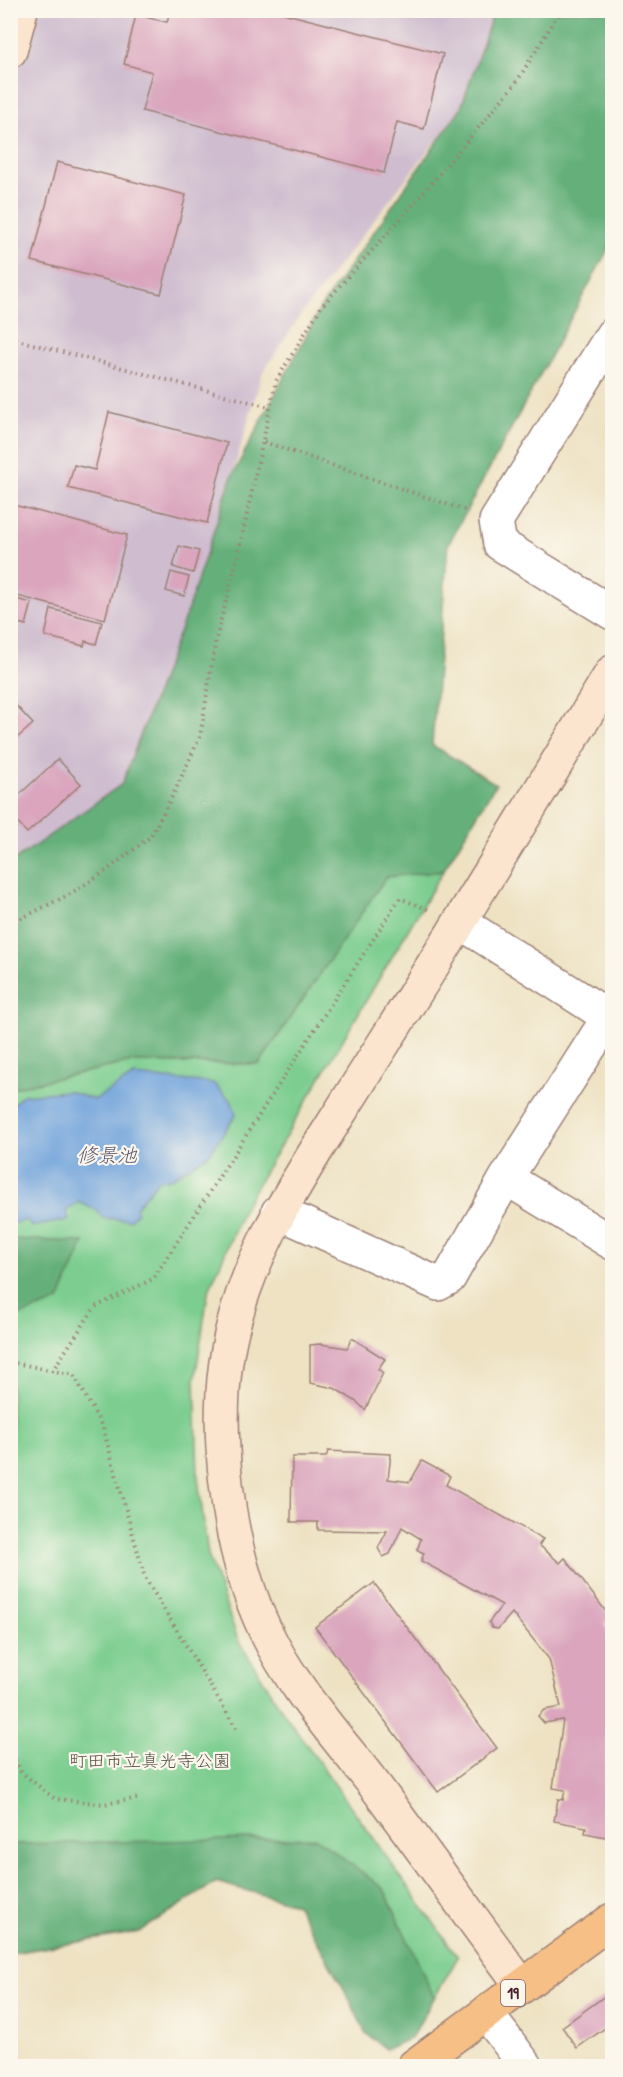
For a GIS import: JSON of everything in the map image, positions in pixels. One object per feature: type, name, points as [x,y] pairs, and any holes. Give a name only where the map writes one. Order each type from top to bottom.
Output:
[{"type":"main road","name":"19","points":[[414,2067],[612,1920]]},
{"type":"street","points":[[10,51],[21,10]]},
{"type":"street","points":[[612,335],[496,521],[500,544],[612,613]]},
{"type":"street","points":[[522,1986],[302,1691],[265,1630],[238,1555],[226,1479],[222,1426],[225,1374],[234,1322],[251,1268],[278,1212],[449,913],[612,672]]},
{"type":"street","points":[[278,1212],[438,1284],[449,1278],[506,1178],[612,1016],[449,913]]},
{"type":"street","points":[[506,1178],[612,1243]]},
{"type":"street","points":[[486,2013],[526,2067]]},
{"type":"path","points":[[10,924],[70,894],[106,871],[150,837],[174,795],[200,737],[216,639],[238,555],[276,381],[321,307],[420,197],[516,83],[561,10]]},
{"type":"path","points":[[10,338],[269,407]]},
{"type":"path","points":[[264,442],[496,521]]},
{"type":"path","points":[[52,1371],[95,1307],[153,1279],[400,898],[432,911],[449,913]]},
{"type":"path","points":[[10,1362],[74,1375],[103,1428],[145,1578],[238,1731]]},
{"type":"path","points":[[10,1749],[21,1772],[55,1799],[104,1804],[141,1798]]},
{"type":"shaded area","points":[[11,11],[494,11],[461,108],[302,313],[262,374],[232,476],[188,609],[122,784],[11,863]]},
{"type":"green space","points":[[494,11],[612,11],[612,242],[448,545],[432,745],[496,784],[443,871],[386,877],[259,1064],[132,1062],[11,1088],[11,863],[122,784],[188,609],[232,476],[321,307],[461,108]]},
{"type":"green space","name":"町田市立真光寺公園","points":[[443,871],[245,1205],[208,1293],[195,1380],[198,1478],[208,1555],[238,1640],[284,1713],[458,1957],[411,2038],[386,2049],[365,2032],[347,1994],[296,1904],[216,1882],[139,1932],[11,1953],[11,1088],[132,1062],[259,1064],[386,876]]},
{"type":"green space","points":[[11,1239],[84,1242],[59,1301],[11,1319]]},
{"type":"green space","points":[[316,1838],[384,1889],[434,1997],[411,2038],[386,2049],[365,2032],[347,1994],[296,1904],[216,1882],[139,1932],[11,1953],[11,1844]]},
{"type":"water","name":"修景池","points":[[134,1076],[213,1083],[232,1102],[236,1115],[209,1154],[168,1180],[159,1179],[136,1207],[137,1212],[130,1220],[103,1218],[96,1210],[79,1202],[66,1211],[69,1220],[31,1227],[27,1220],[11,1224],[11,1106],[23,1095],[69,1091],[94,1100]]},
{"type":"building","points":[[170,10],[271,10],[443,54],[424,129],[397,122],[384,173],[142,111],[152,72],[124,64],[136,15],[167,22]]},
{"type":"building","points":[[57,162],[186,195],[161,294],[32,261]]},
{"type":"building","points":[[109,412],[227,443],[207,523],[68,488],[74,465],[95,470]]},
{"type":"building","points":[[10,504],[127,535],[105,619],[10,594]]},
{"type":"building","points":[[179,546],[199,551],[193,573],[173,567]]},
{"type":"building","points":[[171,572],[189,577],[184,596],[166,591]]},
{"type":"building","points":[[16,599],[32,603],[26,625],[10,621]]},
{"type":"building","points":[[51,609],[102,622],[96,644],[85,641],[84,646],[45,636]]},
{"type":"building","points":[[10,699],[33,724],[10,744]]},
{"type":"building","points":[[58,759],[81,784],[27,833],[10,815],[10,803]]},
{"type":"building","points":[[352,1338],[385,1359],[378,1369],[383,1373],[365,1410],[357,1402],[334,1388],[310,1383],[310,1345],[321,1344],[347,1348]]},
{"type":"building","points":[[328,1451],[391,1454],[388,1479],[410,1482],[422,1461],[450,1476],[446,1485],[543,1539],[539,1545],[560,1563],[565,1558],[611,1618],[604,1623],[610,1633],[612,1632],[611,1838],[585,1833],[586,1827],[554,1821],[558,1799],[563,1800],[565,1790],[553,1788],[563,1720],[544,1723],[538,1716],[544,1710],[561,1707],[549,1659],[512,1613],[498,1629],[492,1628],[489,1622],[502,1605],[421,1561],[424,1553],[417,1550],[421,1539],[402,1527],[390,1554],[383,1557],[378,1548],[387,1531],[318,1530],[318,1522],[291,1522],[292,1457],[326,1457]]},
{"type":"building","points":[[374,1583],[497,1748],[438,1792],[315,1627]]},
{"type":"building","points":[[612,1991],[612,2023],[577,2048],[562,2027]]}]
